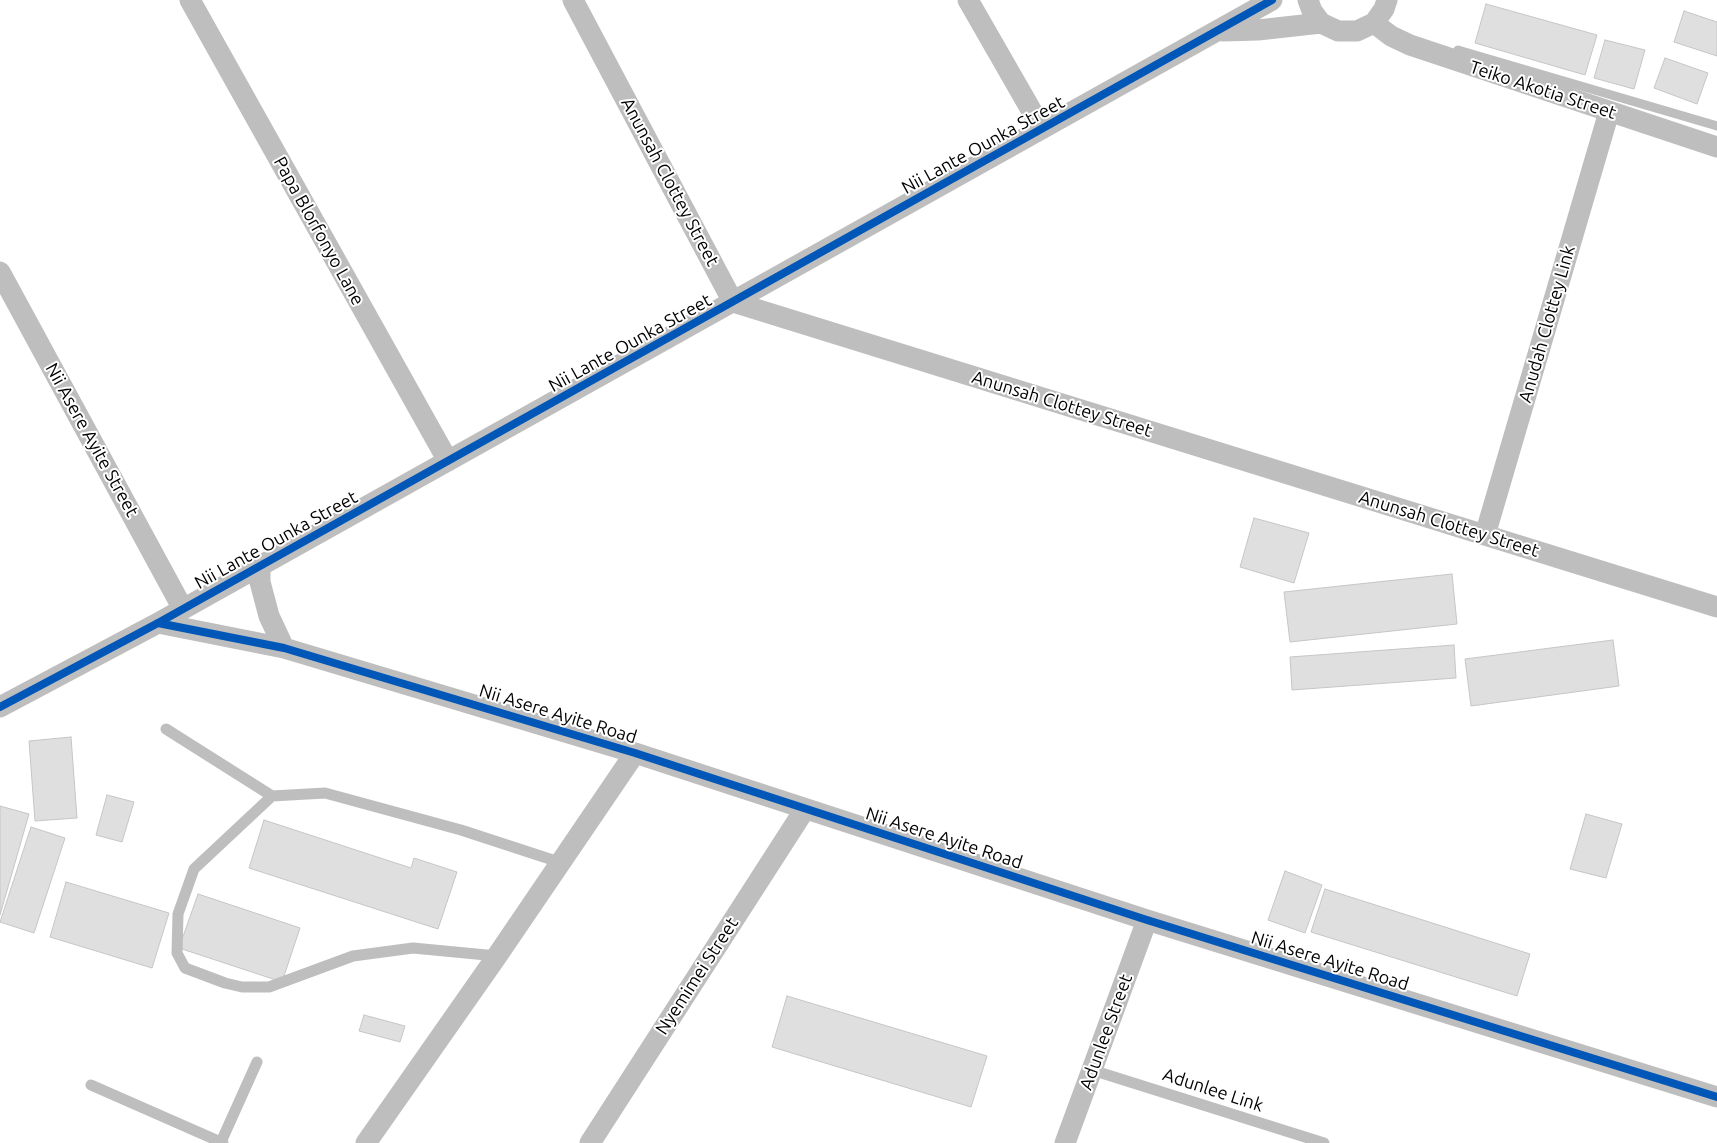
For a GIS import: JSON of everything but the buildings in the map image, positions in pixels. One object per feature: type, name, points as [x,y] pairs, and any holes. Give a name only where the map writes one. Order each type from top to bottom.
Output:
[{"type":"street","name":"Papa Blorfonyo Lane","points":[[190,0],[448,461]]},
{"type":"street","name":"Anunsah Clottey Street","points":[[573,0],[734,302],[1717,607]]},
{"type":"street","points":[[968,0],[1042,129]]},
{"type":"street","name":"Nii Lante Ounka Street","points":[[0,707],[158,623],[1220,31],[1272,0]]},
{"type":"street","points":[[1308,0],[1312,11],[1321,23],[1338,31],[1357,31],[1374,23],[1384,9],[1387,0]]},
{"type":"street","name":"Nii Lante Ounka Street","points":[[1220,31],[1258,30],[1321,23]]},
{"type":"street","name":"Teiko Akotia Street","points":[[1374,23],[1391,36],[1410,45],[1717,147]]},
{"type":"street","name":"Anudah Clottey Link","points":[[1485,535],[1609,112]]},
{"type":"street","name":"Nii Asere Ayite Street","points":[[0,272],[183,609]]},
{"type":"street","points":[[260,566],[260,582],[269,616],[284,648]]},
{"type":"street","name":"Nii Asere Ayite Road","points":[[158,623],[284,648],[635,753],[1147,920],[1717,1097]]},
{"type":"street","points":[[366,1143],[635,753]]},
{"type":"street","name":"Nyemimei Street","points":[[590,1143],[804,809]]},
{"type":"street","name":"Adunlee Street","points":[[1065,1143],[1147,920]]},
{"type":"lane","points":[[166,729],[272,796],[325,793],[461,830],[559,862]]},
{"type":"lane","points":[[272,796],[194,869],[178,914],[177,953],[185,968],[225,983],[242,987],[269,987],[352,956],[413,948],[496,956]]},
{"type":"lane","points":[[92,1085],[222,1143],[257,1062]]},
{"type":"lane","name":"Adunlee Link","points":[[1092,1070],[1324,1143]]},
{"type":"waterway","points":[[1458,50],[1717,126]]},
{"type":"cycle path","points":[[0,707],[158,623],[1272,0]]},
{"type":"cycle path","points":[[158,623],[284,648],[635,753],[1147,920],[1717,1097]]}]
